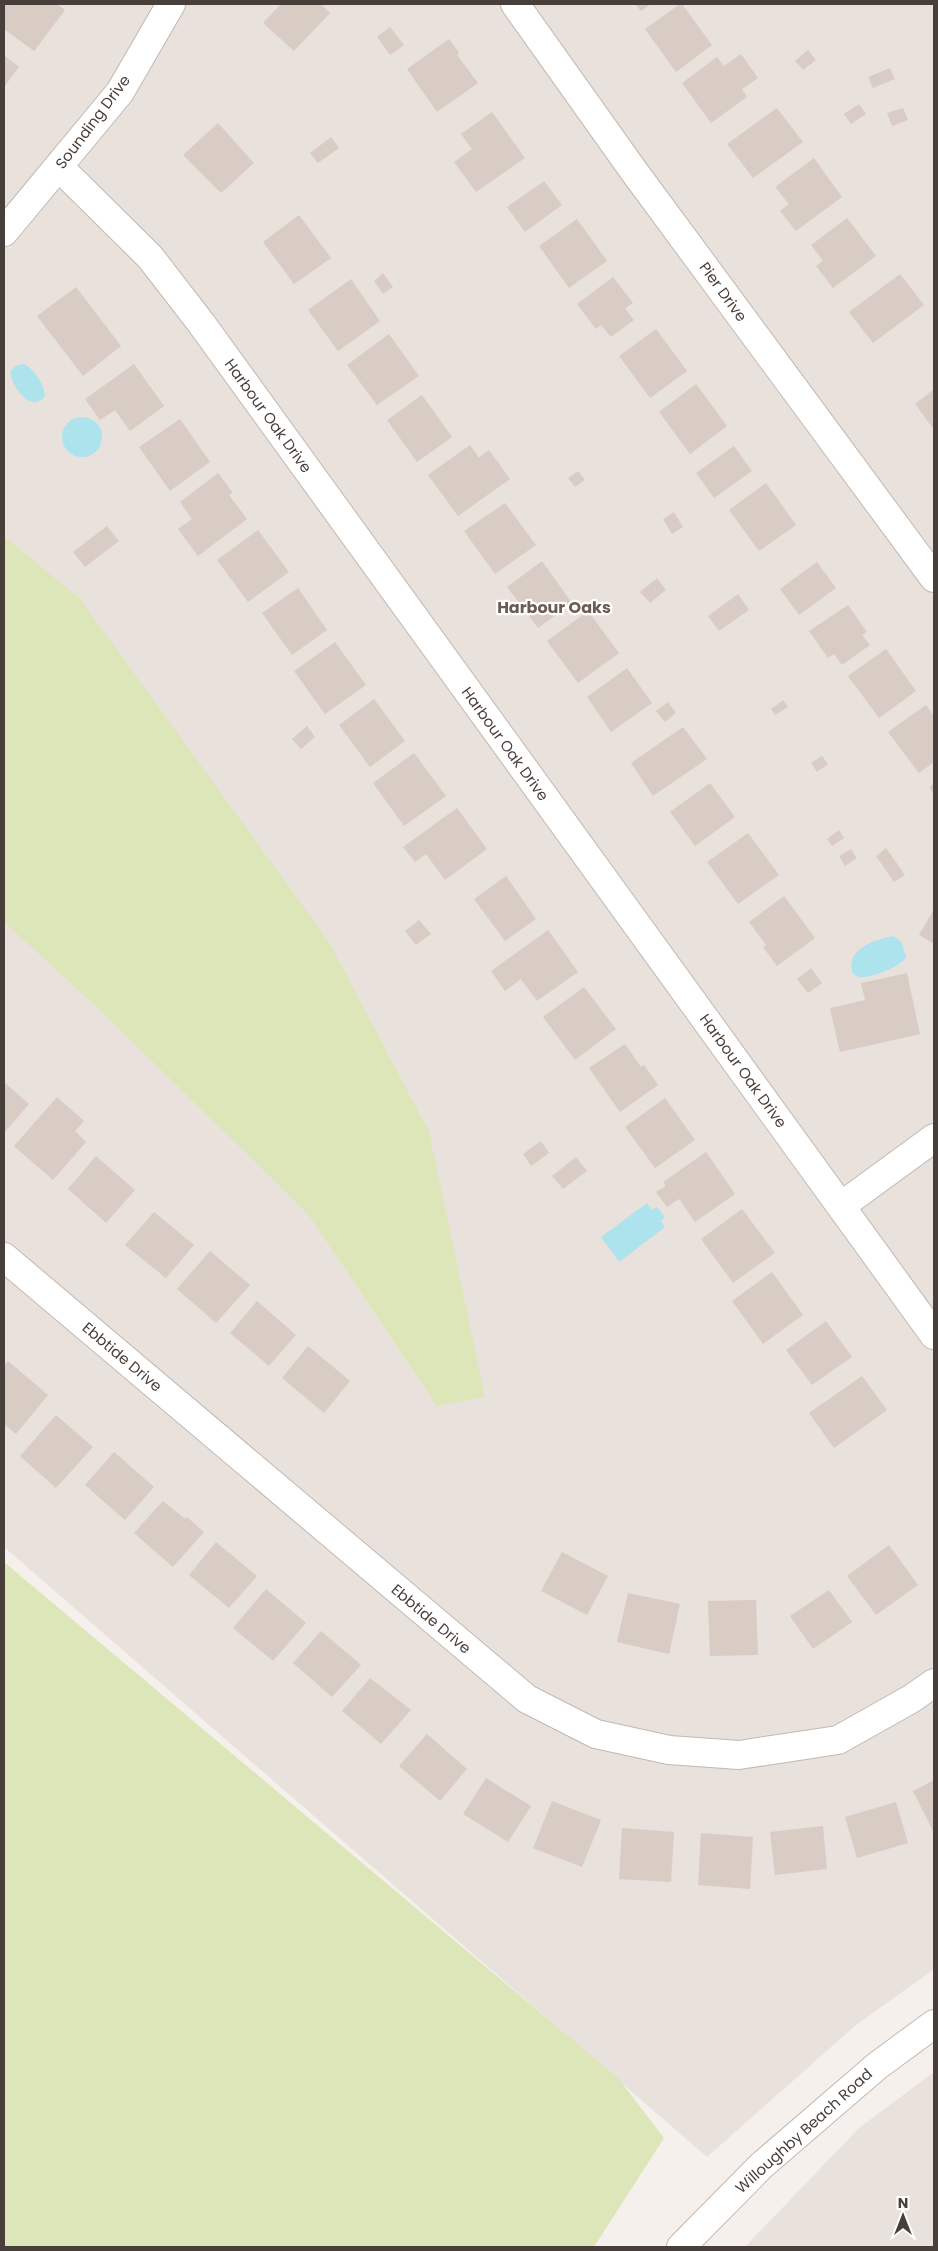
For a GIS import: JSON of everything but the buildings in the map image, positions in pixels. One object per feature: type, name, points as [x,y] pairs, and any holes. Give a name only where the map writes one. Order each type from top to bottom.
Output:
[{"type":"street","name":"Sounding Drive","points":[[4,232],[120,92],[171,4]]},
{"type":"street","name":"Pier Drive","points":[[516,4],[633,170],[934,578]]},
{"type":"street","name":"Harbour Oak Drive","points":[[59,167],[150,257],[201,323],[934,1335]]},
{"type":"street","points":[[841,1206],[934,1138]]},
{"type":"street","name":"Ebbtide Drive","points":[[4,1257],[527,1700],[596,1734],[669,1750],[740,1755],[838,1740],[911,1700],[934,1683]]},
{"type":"street","name":"Willoughby Beach Road","points":[[681,2247],[761,2166],[877,2066],[934,2024]]},
{"type":"shaded area","name":"Harbour Oaks","points":[[4,4],[934,4],[934,1969],[856,2025],[707,2157],[4,1547]]},
{"type":"shaded area","points":[[934,2072],[934,2247],[745,2247],[859,2128]]},
{"type":"green space","points":[[4,536],[80,599],[329,942],[429,1132],[485,1397],[437,1406],[308,1214],[100,1010],[4,922]]},
{"type":"green space","points":[[4,1562],[618,2078],[664,2138],[594,2247],[4,2247]]},
{"type":"water","points":[[24,364],[35,374],[43,387],[45,396],[40,401],[28,400],[14,385],[10,372],[18,365]]},
{"type":"water","points":[[82,417],[96,423],[102,437],[96,451],[82,457],[68,451],[62,437],[68,423]]},
{"type":"water","points":[[894,936],[902,943],[906,957],[903,961],[892,968],[870,976],[859,977],[852,972],[851,964],[853,957],[858,951],[871,943]]},
{"type":"water","points":[[647,1203],[652,1210],[657,1207],[665,1217],[661,1221],[665,1227],[619,1262],[601,1237]]},
{"type":"district","name":"Harbour Oaks","points":[[554,607]]}]
